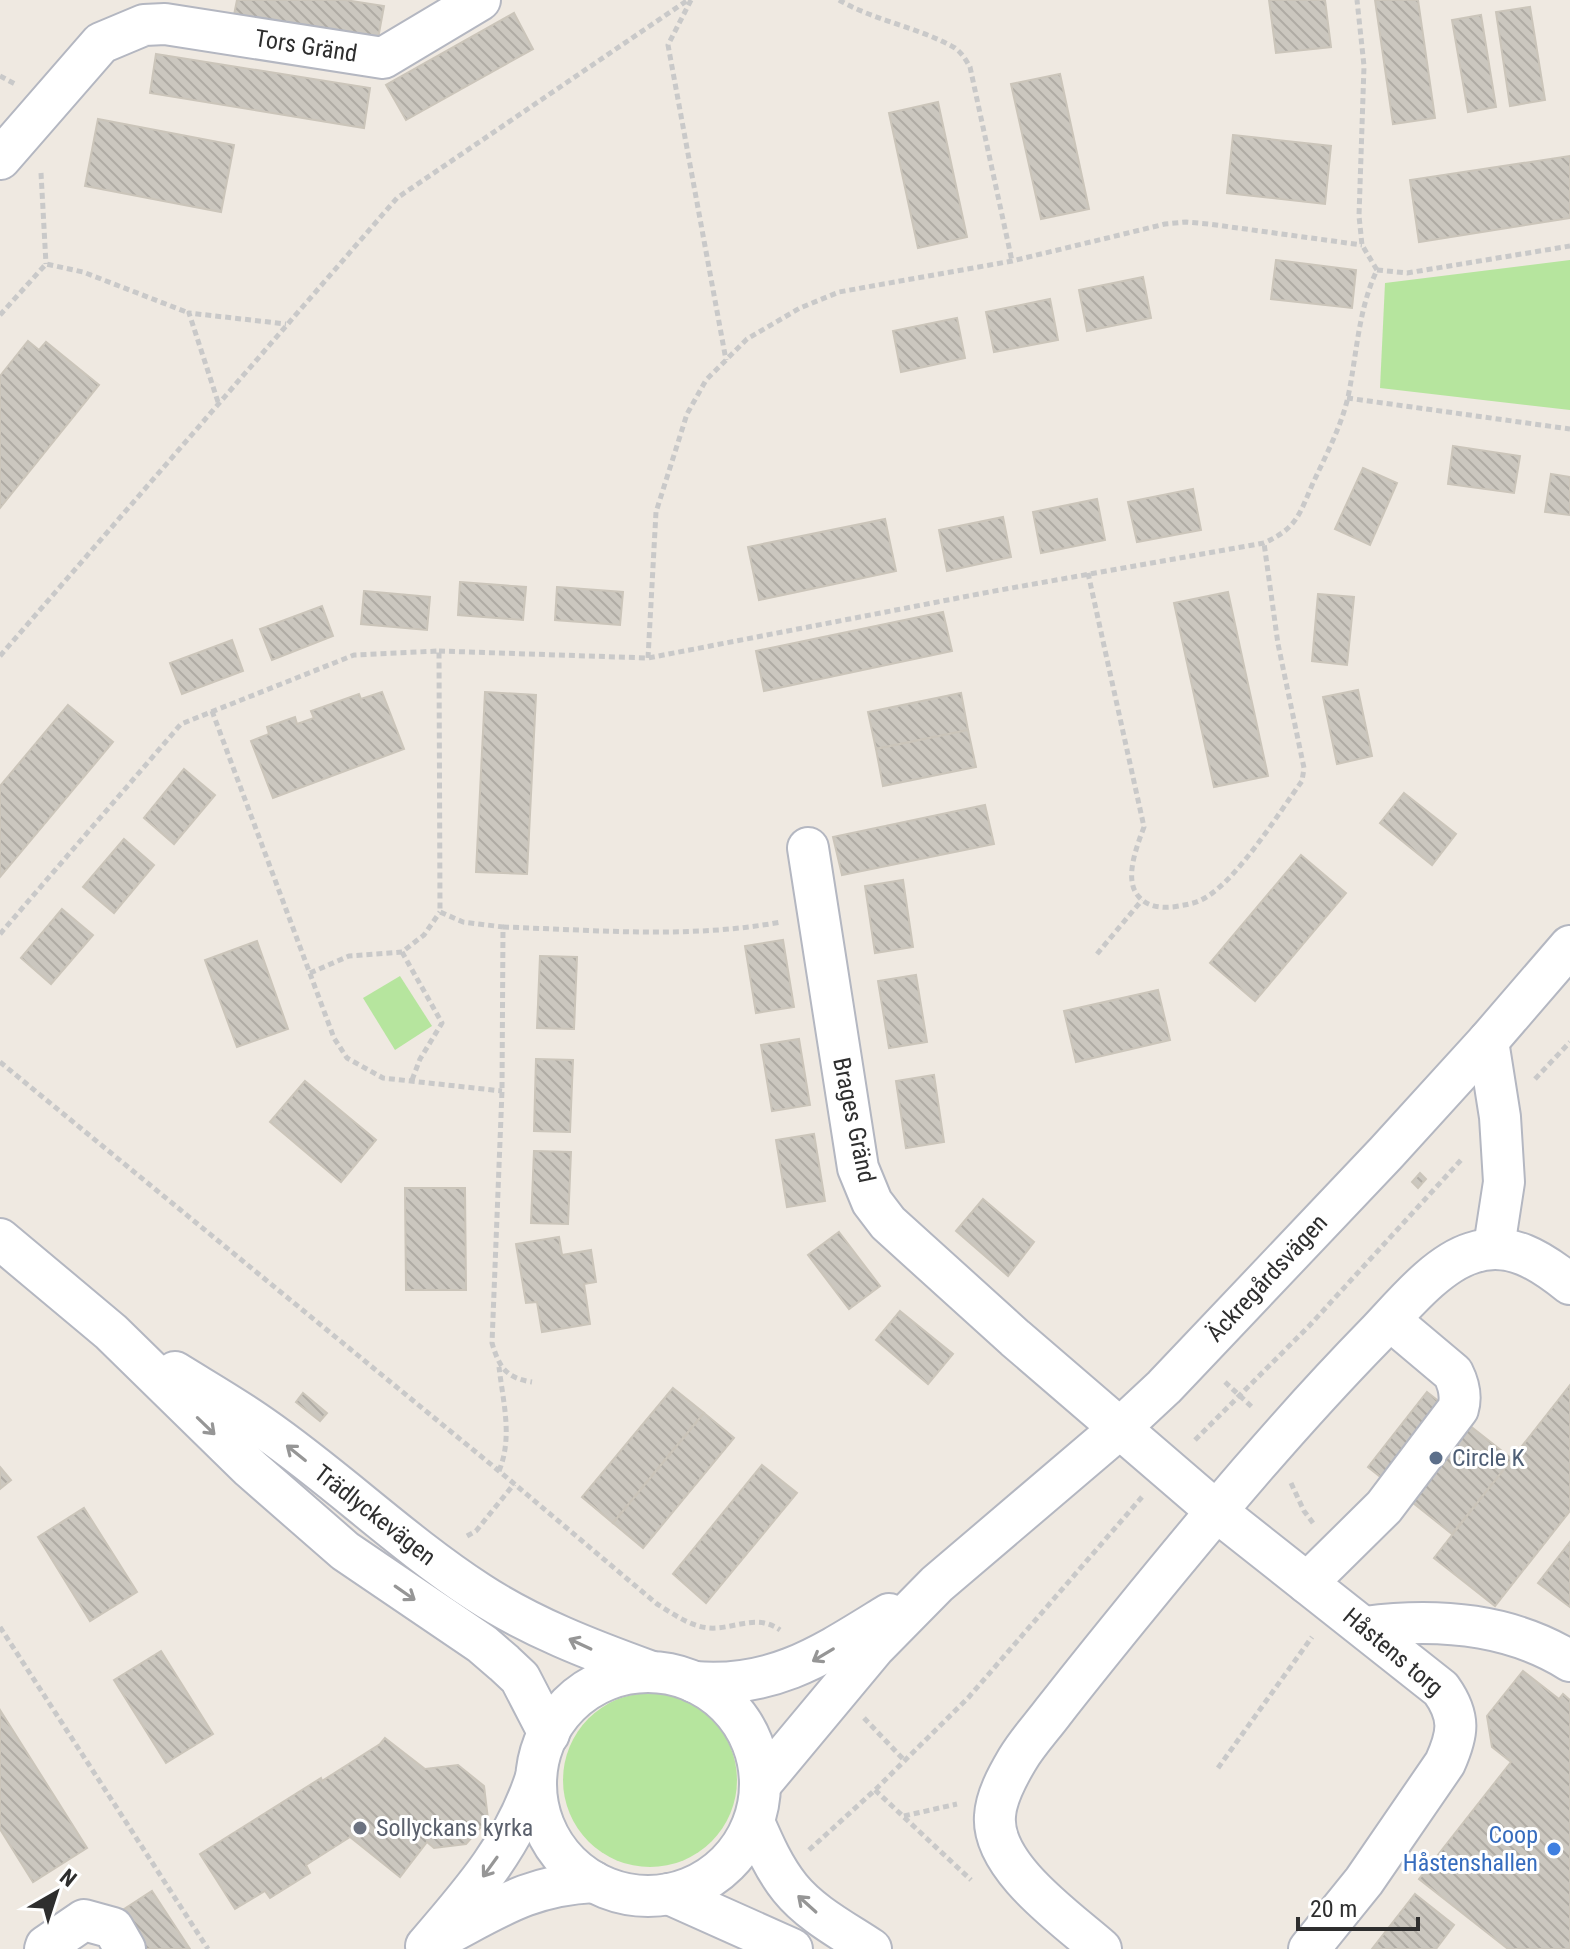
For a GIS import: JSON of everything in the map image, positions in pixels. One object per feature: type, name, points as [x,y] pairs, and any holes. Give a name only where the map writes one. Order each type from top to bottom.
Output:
[{"type":"street","name":"Tors Gränd","points":[[0,159],[101,43],[167,12],[383,58],[480,0]]},
{"type":"street","name":"Brages Gränd","points":[[808,848],[858,1168],[872,1202],[888,1223],[1119,1429]]},
{"type":"street","name":"Äckregårdsvägen","points":[[757,1804],[826,1675],[1119,1429],[1164,1387],[1488,1041],[1570,946]]},
{"type":"street","points":[[1488,1041],[1500,1117],[1504,1182],[1494,1247]]},
{"type":"street","name":"Trädlyckevägen","points":[[0,1239],[111,1332],[250,1468],[345,1551],[504,1663],[520,1678],[549,1734]]},
{"type":"street","points":[[1101,1949],[1032,1888],[1002,1850],[994,1819],[997,1802],[1026,1747],[1216,1511],[1335,1376],[1443,1270],[1469,1253],[1494,1247],[1519,1252],[1546,1266],[1570,1284]]},
{"type":"street","points":[[1390,1320],[1453,1373],[1459,1384],[1461,1400],[1458,1409],[1384,1507],[1336,1605],[1412,1621],[1494,1630],[1551,1649],[1570,1661]]},
{"type":"street","name":"Trädlyckevägen","points":[[111,1332],[263,1427],[430,1560],[482,1595],[603,1655],[653,1673]]},
{"type":"street","name":"Håstens torg","points":[[1119,1429],[1216,1511],[1441,1689],[1451,1704],[1456,1721],[1454,1742],[1445,1763],[1380,1858],[1309,1949]]},
{"type":"street","points":[[424,1947],[493,1865],[528,1804],[549,1734],[570,1705],[592,1688],[617,1677],[653,1673],[674,1675],[694,1682],[735,1713],[749,1735],[757,1760],[757,1804],[769,1855],[791,1890],[815,1911],[871,1949]]},
{"type":"street","name":"Äckregårdsvägen","points":[[694,1682],[724,1685],[826,1675]]},
{"type":"street","points":[[537,1773],[541,1816],[549,1836],[576,1870],[594,1882],[630,1895],[669,1894],[696,1885],[721,1870],[746,1839],[757,1804]]},
{"type":"street","points":[[424,1947],[514,1899],[547,1887],[594,1882]]},
{"type":"street","points":[[669,1894],[792,1949]]},
{"type":"street","points":[[45,1949],[84,1920],[113,1928],[125,1949]]},
{"type":"path","points":[[0,656],[397,198],[690,0]]},
{"type":"path","points":[[690,0],[668,45],[726,360]]},
{"type":"path","points":[[839,0],[953,47],[966,59],[1012,261]]},
{"type":"path","points":[[1357,0],[1364,66],[1359,216],[1362,245],[1377,270]]},
{"type":"path","points":[[648,658],[656,512],[687,414],[706,380],[747,339],[800,308],[839,292],[1012,261],[1165,224],[1186,222],[1362,245]]},
{"type":"path","points":[[1377,270],[1407,273],[1570,246]]},
{"type":"path","points":[[0,315],[46,264],[83,272],[189,313],[287,324]]},
{"type":"path","points":[[0,934],[181,724],[354,655],[439,651],[648,658],[1088,573],[1264,543],[1285,533],[1296,520],[1339,427],[1366,293],[1377,270]]},
{"type":"path","points":[[189,313],[218,402]]},
{"type":"path","points":[[1347,398],[1570,429]]},
{"type":"path","points":[[1088,573],[1144,827],[1135,852],[1132,878],[1136,895],[1147,905],[1166,908],[1188,905],[1221,886],[1302,781],[1304,768],[1278,644],[1264,543]]},
{"type":"path","points":[[310,973],[349,956],[402,952],[424,935],[440,912],[439,651]]},
{"type":"path","points":[[212,711],[334,1038],[347,1058],[383,1078],[502,1091]]},
{"type":"path","points":[[1097,954],[1142,900]]},
{"type":"path","points":[[440,912],[463,922],[503,927],[663,934],[734,931],[818,915]]},
{"type":"path","points":[[499,1471],[507,1437],[499,1367],[492,1343],[502,1091],[503,927]]},
{"type":"path","points":[[402,952],[442,1023],[420,1059],[412,1080]]},
{"type":"path","points":[[979,1888],[875,1790],[968,1698],[1168,1469],[1310,1325],[1570,1042]]},
{"type":"path","points":[[0,1062],[657,1604],[679,1618],[716,1628],[757,1621],[774,1625],[789,1636],[905,1761]]},
{"type":"path","points":[[499,1367],[515,1379],[532,1382]]},
{"type":"path","points":[[458,1537],[476,1531],[514,1484]]},
{"type":"path","points":[[1218,1768],[1336,1605]]},
{"type":"path","points":[[0,1627],[208,1949]]},
{"type":"path","points":[[903,1816],[938,1807],[997,1802]]},
{"type":"green space","points":[[1570,260],[1570,410],[1380,388],[1385,283]]},
{"type":"green space","points":[[400,976],[432,1026],[395,1050],[363,998]]},
{"type":"green space","points":[[650,1693],[683,1699],[712,1718],[731,1747],[737,1780],[731,1813],[712,1842],[683,1861],[650,1867],[617,1861],[588,1842],[569,1813],[563,1780],[569,1747],[588,1718],[617,1699]]},
{"type":"building","points":[[237,0],[345,0],[384,6],[377,44],[233,20]]},
{"type":"building","points":[[1269,0],[1325,0],[1331,47],[1276,53]]},
{"type":"building","points":[[1375,0],[1418,0],[1435,118],[1393,124]]},
{"type":"building","points":[[1530,7],[1545,100],[1510,106],[1496,12]]},
{"type":"building","points":[[514,13],[533,49],[406,120],[386,85]]},
{"type":"building","points":[[1481,15],[1496,107],[1468,112],[1452,20]]},
{"type":"building","points":[[156,54],[370,88],[364,128],[150,93]]},
{"type":"building","points":[[1060,74],[1089,209],[1041,219],[1011,84]]},
{"type":"building","points":[[938,102],[967,237],[918,248],[889,113]]},
{"type":"building","points":[[98,119],[234,145],[221,212],[85,186]]},
{"type":"building","points":[[1233,135],[1331,146],[1325,204],[1227,193]]},
{"type":"building","points":[[1570,156],[1570,218],[1419,242],[1410,180]]},
{"type":"building","points":[[1276,260],[1356,270],[1352,308],[1271,299]]},
{"type":"building","points":[[1143,277],[1151,318],[1087,331],[1079,290]]},
{"type":"building","points":[[1050,299],[1058,340],[994,352],[986,312]]},
{"type":"building","points":[[957,318],[965,358],[901,372],[893,331]]},
{"type":"building","points":[[28,341],[39,350],[46,342],[99,385],[0,508],[0,376]]},
{"type":"building","points":[[1453,446],[1520,456],[1514,493],[1448,484]]},
{"type":"building","points":[[1363,468],[1397,483],[1370,545],[1335,529]]},
{"type":"building","points":[[1551,474],[1570,477],[1570,515],[1545,512]]},
{"type":"building","points":[[1193,489],[1201,530],[1137,542],[1128,502]]},
{"type":"building","points":[[1097,499],[1105,540],[1041,553],[1033,512]]},
{"type":"building","points":[[1003,517],[1011,557],[947,571],[939,530]]},
{"type":"building","points":[[885,519],[896,571],[759,600],[748,547]]},
{"type":"building","points":[[460,582],[526,587],[523,620],[458,615]]},
{"type":"building","points":[[557,587],[623,592],[620,625],[555,620]]},
{"type":"building","points":[[364,591],[430,597],[427,630],[361,624]]},
{"type":"building","points":[[1228,592],[1268,776],[1214,787],[1174,603]]},
{"type":"building","points":[[1318,594],[1354,597],[1347,665],[1312,661]]},
{"type":"building","points":[[322,606],[333,636],[272,660],[260,629]]},
{"type":"building","points":[[943,612],[952,651],[764,691],[756,651]]},
{"type":"building","points":[[232,640],[243,671],[182,694],[170,663]]},
{"type":"building","points":[[1358,690],[1372,756],[1337,764],[1323,697]]},
{"type":"building","points":[[382,692],[404,749],[273,798],[251,741],[269,734],[267,727],[295,717],[297,724],[314,718],[311,711],[359,694],[361,699]]},
{"type":"building","points":[[485,692],[536,695],[527,874],[476,872]]},
{"type":"building","points":[[961,693],[968,730],[876,749],[868,712]]},
{"type":"building","points":[[68,705],[113,742],[0,877],[0,786]]},
{"type":"building","points":[[968,730],[976,767],[883,786],[876,749]]},
{"type":"building","points":[[184,769],[215,795],[174,844],[144,818]]},
{"type":"building","points":[[1404,793],[1456,834],[1432,865],[1380,823]]},
{"type":"building","points":[[985,805],[994,844],[842,875],[833,837]]},
{"type":"building","points":[[124,839],[154,865],[114,913],[83,887]]},
{"type":"building","points":[[1301,855],[1346,893],[1255,1001],[1210,963]]},
{"type":"building","points":[[903,880],[913,947],[875,953],[865,886]]},
{"type":"building","points":[[62,909],[93,935],[51,984],[21,958]]},
{"type":"building","points":[[783,940],[794,1007],[756,1013],[745,946]]},
{"type":"building","points":[[257,941],[288,1029],[237,1047],[205,960]]},
{"type":"building","points":[[540,956],[577,957],[574,1029],[537,1028]]},
{"type":"building","points":[[916,975],[927,1042],[889,1048],[878,981]]},
{"type":"building","points":[[1158,990],[1170,1040],[1076,1062],[1064,1011]]},
{"type":"building","points":[[799,1039],[810,1105],[772,1111],[761,1045]]},
{"type":"building","points":[[536,1059],[573,1060],[570,1132],[534,1131]]},
{"type":"building","points":[[934,1075],[944,1142],[906,1148],[896,1081]]},
{"type":"building","points":[[305,1081],[376,1140],[341,1182],[270,1122]]},
{"type":"building","points":[[814,1134],[825,1201],[787,1207],[776,1140]]},
{"type":"building","points":[[534,1151],[571,1152],[568,1224],[531,1223]]},
{"type":"building","points":[[1420,1173],[1426,1179],[1418,1188],[1412,1182]]},
{"type":"building","points":[[405,1188],[465,1188],[466,1290],[406,1290]]},
{"type":"building","points":[[983,1199],[1034,1242],[1008,1276],[956,1231]]},
{"type":"building","points":[[839,1232],[880,1286],[849,1309],[808,1255]]},
{"type":"building","points":[[559,1237],[562,1255],[591,1250],[596,1282],[584,1284],[590,1324],[542,1332],[537,1302],[526,1303],[516,1244]]},
{"type":"building","points":[[900,1311],[953,1354],[928,1384],[876,1340]]},
{"type":"building","points":[[1570,1385],[1570,1511],[1495,1606],[1434,1558]]},
{"type":"building","points":[[673,1388],[704,1413],[613,1523],[582,1497]]},
{"type":"building","points":[[1427,1392],[1512,1459],[1452,1534],[1368,1467]]},
{"type":"building","points":[[303,1393],[327,1413],[320,1421],[296,1402]]},
{"type":"building","points":[[704,1413],[734,1438],[643,1548],[613,1523]]},
{"type":"building","points":[[762,1465],[797,1493],[706,1603],[673,1574]]},
{"type":"building","points":[[0,1467],[11,1480],[0,1489]]},
{"type":"building","points":[[84,1508],[137,1592],[90,1621],[38,1537]]},
{"type":"building","points":[[1570,1542],[1570,1607],[1538,1583]]},
{"type":"building","points":[[161,1651],[213,1734],[166,1763],[114,1680]]},
{"type":"building","points":[[1523,1671],[1559,1699],[1563,1694],[1570,1700],[1570,1949],[1508,1949],[1419,1879],[1511,1762],[1492,1747],[1487,1716]]},
{"type":"building","points":[[0,1710],[87,1848],[33,1882],[0,1829]]},
{"type":"building","name":"Sollyckans kyrka","points":[[385,1738],[425,1769],[458,1765],[484,1786],[488,1819],[466,1844],[434,1848],[427,1842],[400,1877],[350,1837],[306,1865],[310,1873],[270,1898],[265,1891],[235,1909],[200,1854],[321,1778],[322,1781]]},
{"type":"building","points":[[152,1891],[190,1949],[142,1949],[118,1913]]},
{"type":"building","points":[[1415,1894],[1454,1925],[1436,1949],[1372,1949]]},
{"type":"place","name":"Circle K","points":[[1436,1458]]},
{"type":"place","name":"Sollyckans kyrka","points":[[360,1828]]},
{"type":"place","name":"Coop Håstenshallen","points":[[1554,1849]]}]
